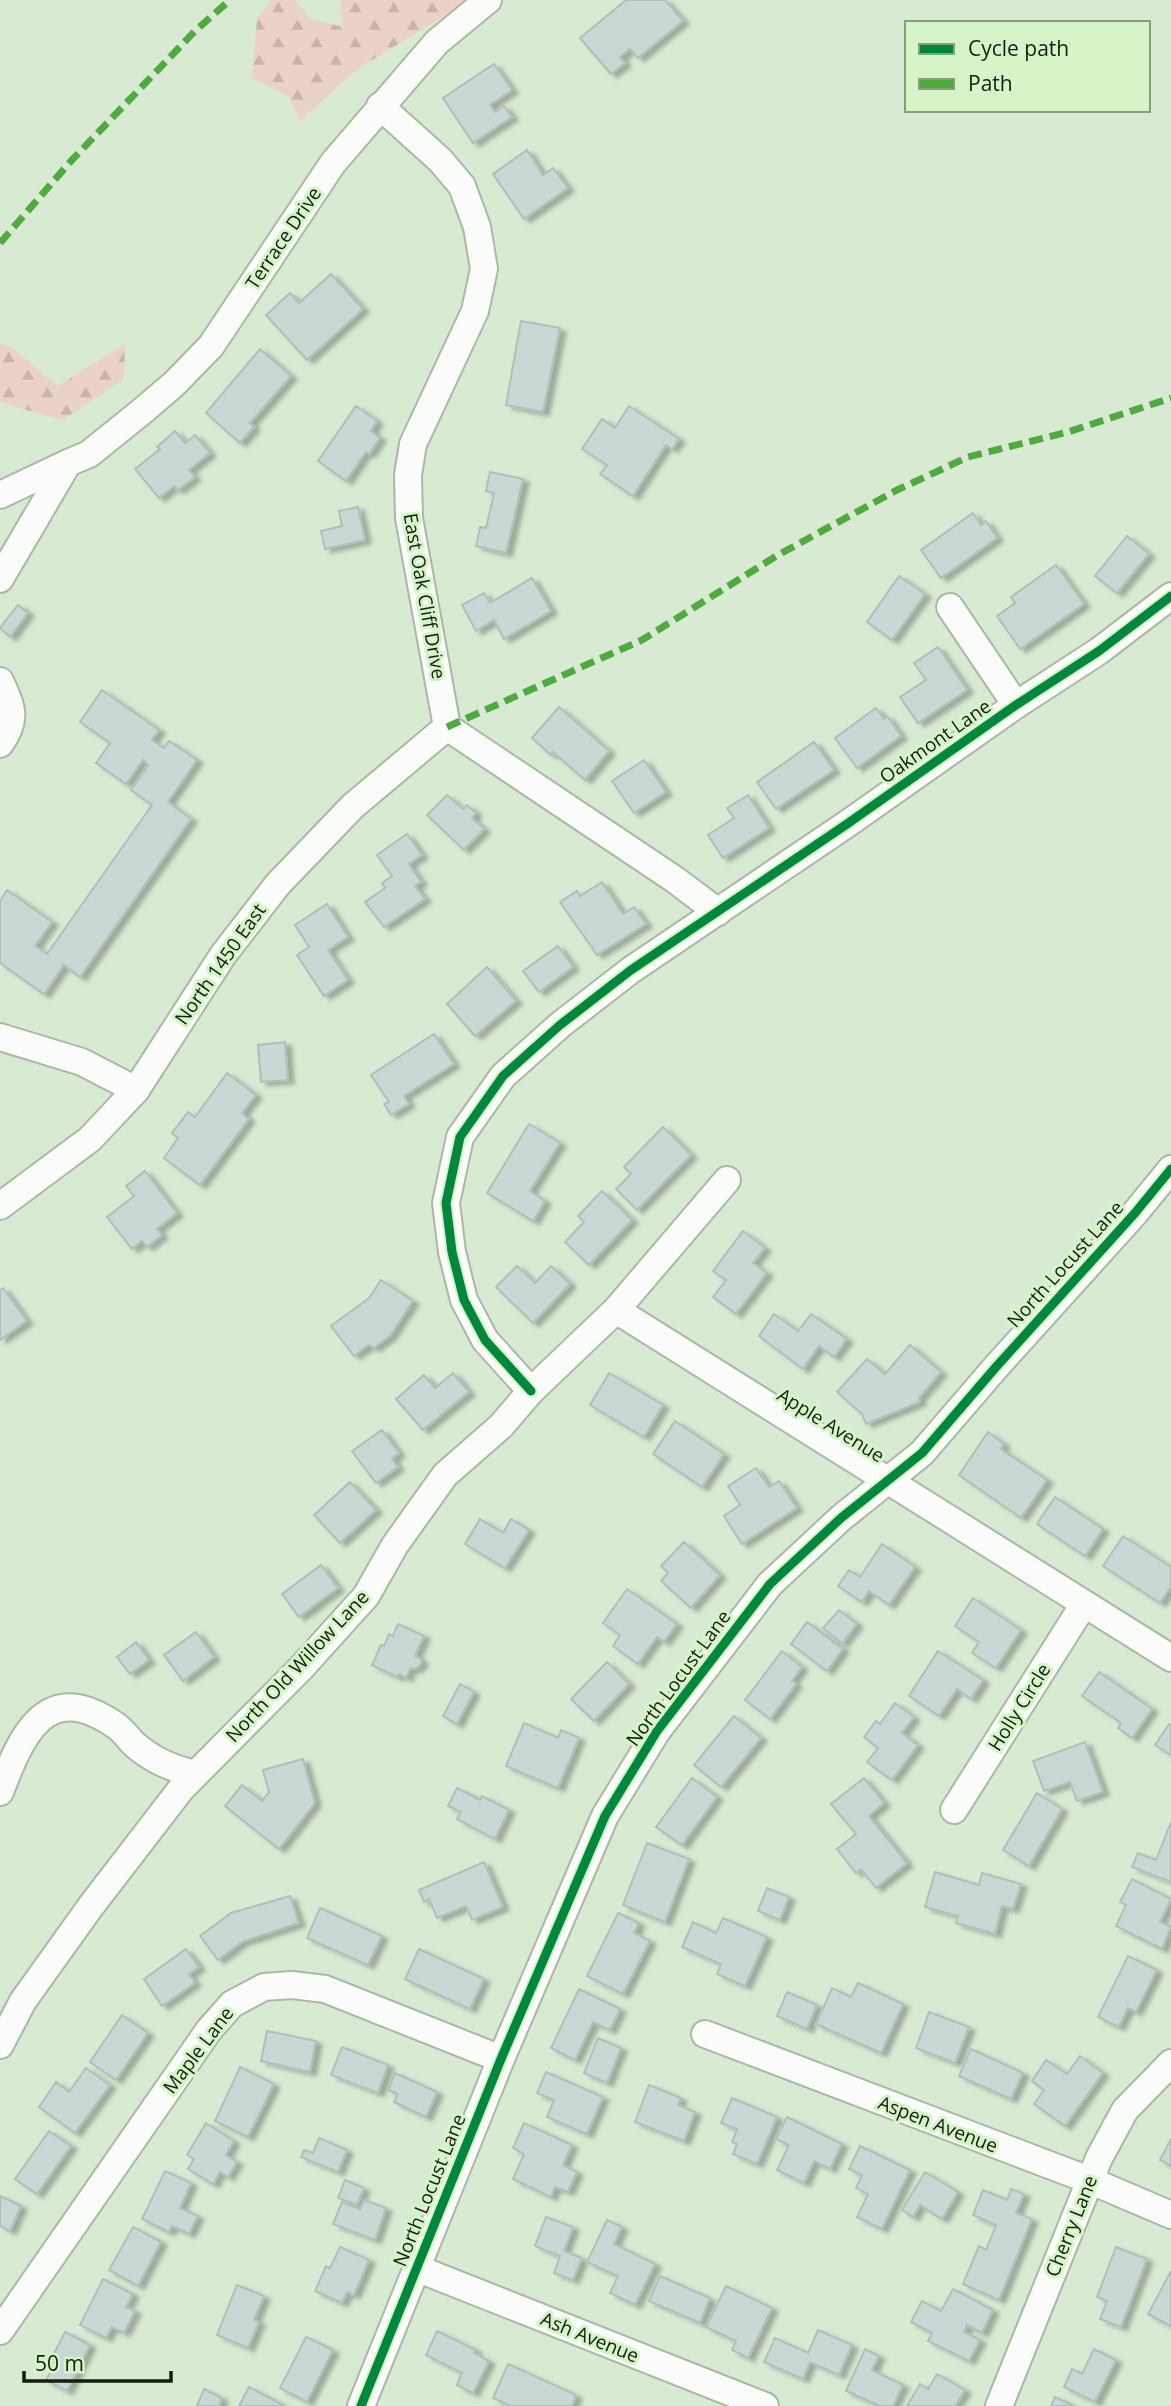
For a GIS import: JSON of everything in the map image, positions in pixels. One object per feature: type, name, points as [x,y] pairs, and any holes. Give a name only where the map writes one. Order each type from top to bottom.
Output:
[{"type":"street","name":"Terrace Drive","points":[[0,495],[89,454],[174,384],[211,346],[332,163],[437,42],[488,0]]},
{"type":"street","name":"East Oak Cliff Drive","points":[[380,106],[440,160],[462,186],[477,227],[484,269],[475,311],[413,444],[408,475],[409,518],[447,727]]},
{"type":"street","points":[[0,579],[68,463]]},
{"type":"street","name":"Oakmont Lane","points":[[531,1391],[485,1340],[464,1300],[446,1203],[460,1137],[503,1076],[560,1025],[631,971],[1016,705],[1099,651],[1171,596]]},
{"type":"street","points":[[950,607],[1016,705]]},
{"type":"street","points":[[0,681],[11,704],[11,729],[0,744]]},
{"type":"street","points":[[447,727],[718,912]]},
{"type":"street","name":"North 1450 East","points":[[0,1206],[90,1139],[136,1090],[223,955],[278,884],[353,806],[447,727]]},
{"type":"street","points":[[0,1037],[82,1062],[136,1090]]},
{"type":"street","name":"North Locust Lane","points":[[361,2406],[500,2059],[606,1816],[657,1731],[770,1584],[841,1518],[922,1452],[1171,1169]]},
{"type":"street","name":"North Old Willow Lane","points":[[0,2045],[23,2001],[127,1856],[181,1789],[302,1667],[366,1596],[396,1545],[445,1475],[501,1426],[531,1391],[616,1310],[727,1180]]},
{"type":"street","name":"Apple Avenue","points":[[616,1310],[1171,1658]]},
{"type":"street","name":"Holly Circle","points":[[954,1810],[1084,1604]]},
{"type":"street","points":[[0,1792],[27,1732],[40,1717],[53,1710],[70,1708],[87,1711],[116,1725],[157,1762],[195,1774]]},
{"type":"street","name":"Maple Lane","points":[[0,2331],[209,2031],[232,2004],[264,1987],[292,1984],[325,1989],[500,2059]]},
{"type":"street","name":"Aspen Avenue","points":[[705,2034],[1089,2180],[1171,2216]]},
{"type":"street","name":"Cherry Lane","points":[[999,2406],[1089,2180],[1125,2110],[1171,2063]]},
{"type":"street","name":"Ash Avenue","points":[[416,2268],[765,2406]]},
{"type":"green space","points":[[272,0],[295,0],[311,19],[343,27],[340,0],[470,0],[356,70],[300,121],[288,96],[252,78],[257,18]]},
{"type":"green space","points":[[0,343],[13,349],[58,386],[125,344],[124,379],[63,420],[9,405],[0,401]]},
{"type":"building","points":[[626,0],[665,0],[683,21],[638,58],[630,49],[620,57],[625,63],[611,74],[580,38]]},
{"type":"building","points":[[494,64],[512,90],[490,105],[495,112],[504,106],[512,117],[473,143],[443,98]]},
{"type":"building","points":[[527,150],[543,175],[553,168],[568,188],[524,219],[493,174]]},
{"type":"building","points":[[331,274],[363,309],[307,360],[266,315],[290,293],[299,303]]},
{"type":"building","points":[[521,321],[560,328],[543,412],[506,405]]},
{"type":"building","points":[[260,349],[291,376],[250,423],[254,427],[240,443],[206,413]]},
{"type":"building","points":[[356,406],[377,421],[371,431],[380,438],[369,454],[366,452],[346,481],[318,461]]},
{"type":"building","points":[[629,406],[679,439],[672,449],[666,445],[633,496],[600,474],[607,465],[582,449],[602,419],[615,428]]},
{"type":"building","points":[[175,431],[185,443],[195,435],[210,453],[189,470],[195,477],[178,490],[174,486],[159,498],[135,469],[160,449],[157,447]]},
{"type":"building","points":[[490,472],[523,479],[506,553],[476,546],[480,527],[486,528],[494,493],[486,491]]},
{"type":"building","points":[[358,507],[365,540],[325,549],[321,531],[342,526],[339,511]]},
{"type":"building","points":[[973,513],[981,525],[986,521],[997,538],[941,578],[921,550]]},
{"type":"building","points":[[1127,536],[1149,554],[1117,593],[1095,576]]},
{"type":"building","points":[[1056,565],[1084,604],[1020,649],[997,616],[1015,603],[1011,597]]},
{"type":"building","points":[[899,576],[925,594],[892,640],[867,622]]},
{"type":"building","points":[[532,578],[551,611],[504,639],[494,620],[476,631],[462,605],[484,593],[490,603]]},
{"type":"building","points":[[18,605],[28,613],[10,637],[0,628]]},
{"type":"building","points":[[938,647],[967,690],[918,723],[900,697],[926,680],[914,663]]},
{"type":"building","points":[[102,690],[159,730],[152,740],[164,748],[169,741],[197,760],[168,802],[191,819],[80,977],[64,965],[44,994],[0,963],[0,901],[7,890],[52,922],[35,946],[47,954],[152,805],[131,790],[148,765],[143,760],[126,784],[96,763],[110,743],[80,722]]},
{"type":"building","points":[[559,707],[609,751],[585,780],[532,738]]},
{"type":"building","points":[[876,708],[884,719],[887,716],[901,736],[857,768],[835,738]]},
{"type":"building","points":[[814,742],[834,770],[776,809],[757,782]]},
{"type":"building","points":[[644,760],[666,792],[634,813],[612,781]]},
{"type":"building","points":[[447,795],[463,809],[467,805],[476,813],[472,818],[484,829],[464,850],[427,815]]},
{"type":"building","points":[[748,795],[769,828],[723,858],[708,835],[734,818],[727,808]]},
{"type":"building","points":[[407,834],[422,855],[409,864],[421,882],[415,886],[425,899],[384,927],[365,902],[385,888],[382,883],[392,876],[377,855]]},
{"type":"building","points":[[602,882],[623,914],[634,907],[646,924],[597,955],[560,902],[577,891],[580,896]]},
{"type":"building","points":[[327,904],[348,937],[328,950],[348,980],[324,996],[297,955],[309,947],[295,925]]},
{"type":"building","points":[[558,946],[573,967],[539,992],[523,971]]},
{"type":"building","points":[[487,967],[516,1001],[475,1036],[447,1004]]},
{"type":"building","points":[[434,1034],[454,1064],[404,1096],[409,1104],[391,1115],[384,1104],[389,1102],[371,1075]]},
{"type":"building","points":[[285,1042],[288,1080],[261,1082],[258,1045]]},
{"type":"building","points":[[227,1073],[256,1095],[242,1113],[249,1119],[200,1185],[164,1158],[178,1138],[172,1133],[188,1112],[195,1117]]},
{"type":"building","points":[[529,1124],[560,1143],[530,1191],[545,1201],[533,1221],[487,1193]]},
{"type":"building","points":[[663,1127],[691,1155],[637,1210],[616,1189],[631,1174],[624,1167]]},
{"type":"building","points":[[145,1171],[177,1213],[157,1229],[162,1235],[147,1247],[142,1241],[132,1249],[107,1217],[134,1196],[126,1186]]},
{"type":"building","points":[[602,1191],[632,1220],[589,1265],[565,1242],[584,1222],[578,1216]]},
{"type":"building","points":[[743,1231],[765,1248],[753,1263],[767,1273],[736,1314],[713,1297],[726,1280],[713,1271]]},
{"type":"building","points":[[517,1266],[535,1283],[551,1266],[570,1284],[533,1323],[496,1287]]},
{"type":"building","points":[[381,1280],[413,1301],[390,1336],[374,1348],[369,1345],[354,1356],[331,1326],[369,1298]]},
{"type":"building","points":[[3,1288],[27,1321],[0,1340],[0,1290]]},
{"type":"building","points":[[774,1314],[798,1331],[811,1314],[847,1339],[834,1357],[819,1346],[803,1369],[759,1336]]},
{"type":"building","points":[[910,1345],[941,1372],[919,1398],[920,1402],[866,1424],[862,1414],[837,1392],[867,1359],[885,1374]]},
{"type":"building","points":[[453,1373],[469,1392],[423,1430],[396,1399],[424,1375],[435,1388]]},
{"type":"building","points":[[609,1373],[663,1405],[644,1437],[590,1405]]},
{"type":"building","points":[[675,1421],[724,1454],[702,1487],[653,1454]]},
{"type":"building","points":[[382,1430],[399,1453],[392,1459],[398,1467],[376,1483],[352,1451]]},
{"type":"building","points":[[988,1432],[1004,1444],[1001,1449],[1047,1480],[1021,1518],[959,1475]]},
{"type":"building","points":[[756,1468],[769,1487],[779,1481],[797,1508],[742,1544],[724,1516],[740,1505],[728,1486]]},
{"type":"building","points":[[350,1482],[376,1510],[340,1543],[314,1515]]},
{"type":"building","points":[[1055,1497],[1103,1529],[1085,1556],[1037,1524]]},
{"type":"building","points":[[480,1519],[503,1533],[511,1519],[529,1530],[505,1568],[465,1544]]},
{"type":"building","points":[[1123,1536],[1171,1567],[1171,1587],[1160,1603],[1103,1566]]},
{"type":"building","points":[[684,1542],[720,1575],[691,1608],[661,1581],[668,1573],[661,1566]]},
{"type":"building","points":[[882,1544],[915,1567],[889,1605],[869,1591],[862,1602],[838,1586],[849,1570],[860,1577]]},
{"type":"building","points":[[321,1565],[338,1588],[299,1617],[282,1594]]},
{"type":"building","points":[[627,1589],[677,1624],[664,1642],[657,1637],[638,1664],[613,1646],[620,1635],[603,1623]]},
{"type":"building","points":[[973,1598],[1021,1630],[996,1668],[972,1653],[979,1642],[955,1626]]},
{"type":"building","points":[[839,1610],[857,1624],[842,1643],[823,1628]]},
{"type":"building","points":[[807,1622],[843,1649],[827,1671],[791,1644]]},
{"type":"building","points":[[398,1624],[424,1636],[415,1656],[422,1662],[419,1667],[411,1668],[406,1678],[399,1674],[397,1677],[372,1665],[381,1645],[384,1646],[389,1634],[393,1636]]},
{"type":"building","points":[[196,1632],[214,1657],[183,1681],[164,1655]]},
{"type":"building","points":[[136,1642],[149,1660],[130,1674],[117,1657]]},
{"type":"building","points":[[782,1651],[802,1667],[792,1681],[796,1684],[770,1719],[745,1700]]},
{"type":"building","points":[[938,1651],[983,1680],[971,1699],[957,1689],[939,1716],[909,1696]]},
{"type":"building","points":[[607,1662],[629,1684],[594,1721],[571,1699]]},
{"type":"building","points":[[1099,1672],[1152,1709],[1132,1738],[1118,1728],[1121,1723],[1082,1696]]},
{"type":"building","points":[[460,1684],[474,1692],[457,1724],[443,1716]]},
{"type":"building","points":[[895,1703],[914,1717],[902,1733],[918,1745],[892,1780],[867,1762],[878,1748],[864,1737],[876,1721],[880,1724]]},
{"type":"building","points":[[734,1716],[761,1738],[721,1787],[694,1765]]},
{"type":"building","points":[[524,1723],[558,1738],[561,1730],[579,1738],[558,1788],[506,1766]]},
{"type":"building","points":[[1169,1724],[1171,1726],[1171,1755],[1155,1745]]},
{"type":"building","points":[[1085,1742],[1103,1792],[1077,1801],[1070,1782],[1044,1791],[1033,1761]]},
{"type":"building","points":[[303,1759],[315,1803],[279,1849],[225,1806],[242,1785],[262,1801],[269,1792],[263,1770]]},
{"type":"building","points":[[692,1778],[717,1797],[682,1845],[656,1827]]},
{"type":"building","points":[[864,1778],[884,1803],[869,1816],[907,1863],[876,1888],[861,1869],[856,1873],[837,1849],[856,1834],[831,1804]]},
{"type":"building","points":[[457,1788],[480,1800],[482,1796],[509,1810],[495,1839],[457,1819],[461,1812],[448,1806]]},
{"type":"building","points":[[1037,1793],[1062,1809],[1029,1866],[1003,1850]]},
{"type":"building","points":[[1171,1822],[1171,1882],[1132,1867],[1138,1853],[1156,1860]]},
{"type":"building","points":[[647,1843],[689,1859],[665,1922],[623,1905]]},
{"type":"building","points":[[484,1862],[503,1907],[472,1920],[466,1906],[437,1918],[429,1899],[424,1902],[419,1890]]},
{"type":"building","points":[[935,1872],[979,1885],[982,1873],[1021,1884],[1013,1909],[1002,1906],[995,1934],[956,1923],[958,1916],[925,1907]]},
{"type":"building","points":[[1132,1879],[1171,1899],[1160,1922],[1171,1927],[1162,1949],[1116,1926],[1126,1905],[1120,1902]]},
{"type":"building","points":[[767,1888],[789,1897],[780,1920],[758,1911]]},
{"type":"building","points":[[290,1896],[299,1923],[242,1942],[218,1960],[200,1936],[231,1913]]},
{"type":"building","points":[[320,1908],[382,1936],[368,1965],[307,1938]]},
{"type":"building","points":[[618,1913],[639,1923],[634,1933],[650,1941],[623,1994],[587,1976]]},
{"type":"building","points":[[723,1918],[767,1937],[745,1986],[717,1974],[721,1964],[682,1947],[693,1922],[716,1933]]},
{"type":"building","points":[[186,1949],[199,1967],[189,1974],[195,1983],[162,2006],[144,1979]]},
{"type":"building","points":[[419,1949],[484,1979],[470,2009],[405,1979]]},
{"type":"building","points":[[1128,1956],[1157,1970],[1136,2012],[1128,2008],[1119,2027],[1098,2017]]},
{"type":"building","points":[[858,1983],[903,2004],[881,2053],[816,2024],[832,1988],[851,1997]]},
{"type":"building","points":[[579,1989],[620,2009],[610,2030],[593,2022],[575,2060],[551,2048]]},
{"type":"building","points":[[787,1992],[817,2005],[807,2029],[777,2016]]},
{"type":"building","points":[[929,2012],[969,2027],[955,2063],[916,2048]]},
{"type":"building","points":[[122,2015],[148,2033],[116,2080],[90,2062]]},
{"type":"building","points":[[267,2031],[316,2041],[310,2072],[261,2061]]},
{"type":"building","points":[[598,2038],[621,2048],[607,2083],[584,2073]]},
{"type":"building","points":[[342,2047],[388,2065],[378,2093],[331,2075]]},
{"type":"building","points":[[971,2049],[1023,2073],[1011,2099],[959,2076]]},
{"type":"building","points":[[1080,2056],[1103,2073],[1065,2126],[1034,2104],[1044,2090],[1032,2081],[1046,2060],[1067,2074]]},
{"type":"building","points":[[240,2067],[274,2084],[248,2137],[215,2121]]},
{"type":"building","points":[[86,2068],[110,2085],[75,2133],[39,2107],[56,2082],[69,2092]]},
{"type":"building","points":[[546,2072],[603,2097],[587,2134],[547,2117],[554,2100],[537,2093]]},
{"type":"building","points":[[395,2073],[437,2092],[426,2117],[394,2102],[398,2094],[388,2090]]},
{"type":"building","points":[[649,2085],[681,2098],[678,2105],[695,2112],[684,2141],[635,2122]]},
{"type":"building","points":[[732,2098],[777,2117],[757,2164],[733,2154],[737,2144],[732,2142],[737,2129],[721,2123]]},
{"type":"building","points":[[787,2117],[842,2144],[830,2169],[814,2161],[804,2183],[777,2170],[789,2145],[776,2139]]},
{"type":"building","points":[[206,2123],[234,2141],[226,2155],[237,2162],[228,2177],[220,2172],[213,2184],[188,2169],[194,2159],[187,2155]]},
{"type":"building","points":[[524,2123],[572,2145],[563,2165],[577,2172],[568,2192],[555,2187],[551,2197],[513,2179],[524,2154],[513,2148]]},
{"type":"building","points":[[49,2131],[71,2146],[37,2194],[15,2179]]},
{"type":"building","points":[[319,2138],[347,2150],[338,2172],[301,2157],[304,2150],[313,2153]]},
{"type":"building","points":[[1171,2139],[1171,2166],[1160,2160]]},
{"type":"building","points":[[860,2146],[910,2170],[882,2229],[857,2217],[868,2194],[856,2188],[862,2175],[849,2169]]},
{"type":"building","points":[[165,2171],[191,2183],[180,2208],[198,2216],[189,2234],[172,2226],[169,2232],[142,2219]]},
{"type":"building","points":[[925,2172],[958,2192],[942,2219],[920,2205],[913,2217],[902,2210]]},
{"type":"building","points":[[345,2180],[364,2188],[357,2205],[338,2198]]},
{"type":"building","points":[[1011,2189],[1024,2194],[1016,2213],[1032,2219],[999,2300],[963,2284],[979,2246],[986,2250],[996,2225],[973,2215],[983,2190],[1007,2200]]},
{"type":"building","points":[[0,2196],[21,2206],[10,2231],[0,2226]]},
{"type":"building","points":[[364,2200],[386,2208],[375,2240],[333,2224],[342,2202],[360,2209]]},
{"type":"building","points":[[546,2217],[573,2227],[564,2251],[582,2258],[573,2280],[554,2273],[560,2256],[535,2246]]},
{"type":"building","points":[[607,2220],[622,2227],[614,2244],[655,2264],[635,2305],[610,2293],[618,2276],[587,2262]]},
{"type":"building","points":[[133,2227],[161,2242],[138,2286],[109,2270]]},
{"type":"building","points":[[340,2247],[369,2260],[354,2295],[347,2292],[342,2303],[315,2291],[326,2266],[330,2268]]},
{"type":"building","points":[[1116,2247],[1147,2259],[1121,2327],[1100,2319],[1107,2301],[1097,2297]]},
{"type":"building","points":[[1171,2271],[1171,2326],[1148,2314]]},
{"type":"building","points":[[660,2276],[710,2298],[700,2323],[649,2301]]},
{"type":"building","points":[[103,2279],[133,2294],[126,2307],[135,2311],[124,2333],[112,2327],[106,2338],[80,2325]]},
{"type":"building","points":[[237,2285],[264,2296],[254,2320],[259,2322],[248,2348],[217,2335]]},
{"type":"building","points":[[726,2286],[772,2308],[748,2358],[732,2350],[736,2341],[706,2327]]},
{"type":"building","points":[[953,2289],[993,2310],[982,2333],[967,2325],[964,2332],[980,2340],[969,2361],[928,2341],[932,2333],[911,2322],[922,2301],[941,2311]]},
{"type":"building","points":[[818,2330],[852,2345],[839,2375],[810,2362],[803,2379],[764,2362],[775,2338],[808,2353]]},
{"type":"building","points":[[437,2331],[476,2350],[474,2353],[489,2361],[473,2393],[457,2385],[462,2373],[426,2355]]},
{"type":"building","points":[[65,2332],[90,2345],[67,2391],[46,2380],[52,2369],[47,2367]]},
{"type":"building","points":[[306,2337],[333,2350],[307,2402],[280,2388]]},
{"type":"building","points":[[865,2349],[879,2356],[872,2370],[903,2385],[893,2406],[880,2406],[846,2391]]},
{"type":"building","points":[[1094,2349],[1116,2360],[1095,2402],[1064,2387],[1072,2369],[1082,2374]]},
{"type":"building","points":[[508,2364],[576,2395],[572,2406],[511,2406],[493,2398]]},
{"type":"building","points":[[937,2374],[965,2390],[955,2406],[907,2406],[920,2384],[928,2389]]},
{"type":"building","points":[[249,2387],[285,2406],[239,2406]]},
{"type":"building","points":[[204,2389],[222,2398],[219,2406],[197,2406]]},
{"type":"building","points":[[1055,2397],[1074,2406],[1051,2406]]},
{"type":"marked path","points":[[0,243],[71,161],[195,31],[230,0]]},
{"type":"marked path","points":[[447,727],[642,640],[778,555],[897,490],[968,457],[1068,432],[1171,398]]},
{"type":"cycle path","points":[[531,1391],[485,1340],[464,1300],[452,1252],[446,1203],[460,1137],[503,1076],[560,1025],[631,970],[847,824],[1016,705],[1099,651],[1171,596]]},
{"type":"cycle path","points":[[361,2406],[501,2059],[605,1816],[657,1731],[770,1584],[841,1518],[922,1453],[1171,1169]]}]
